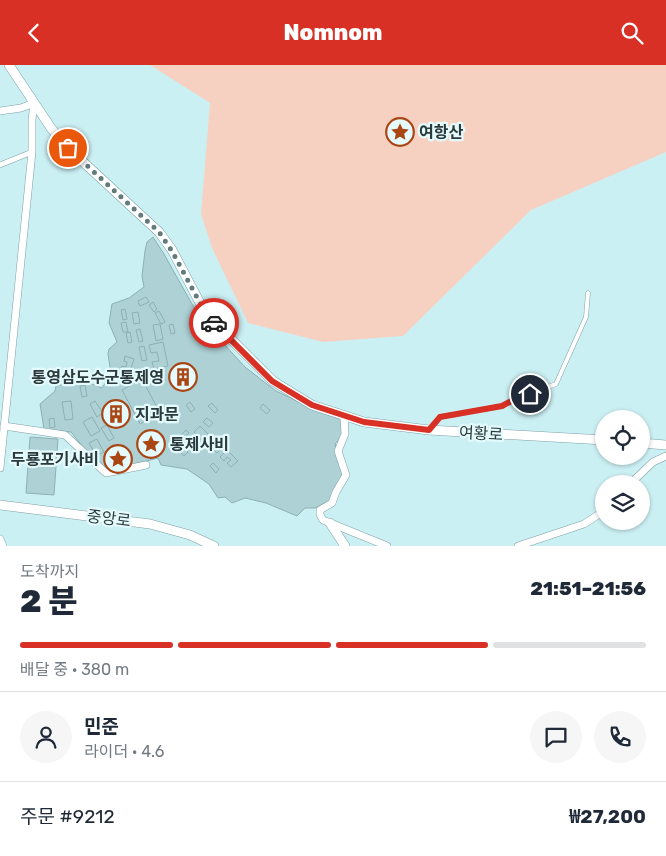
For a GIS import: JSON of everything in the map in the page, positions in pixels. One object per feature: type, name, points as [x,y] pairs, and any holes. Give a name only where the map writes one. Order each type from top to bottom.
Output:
[{"type":"street","name":"여황로","points":[[9,65],[51,128],[68,148],[159,232],[172,251],[200,303],[212,320],[272,381],[312,405],[364,422],[429,430],[595,439]]},
{"type":"street","points":[[0,111],[21,108],[34,103],[32,152],[3,404],[4,426],[0,468]]},
{"type":"street","points":[[0,165],[32,152]]},
{"type":"street","points":[[344,417],[345,434],[338,451],[345,471],[345,479],[336,492],[332,503],[319,512],[323,520],[387,546]]},
{"type":"street","points":[[4,426],[65,435],[106,473],[146,465]]},
{"type":"street","points":[[650,444],[666,445]]},
{"type":"street","points":[[639,475],[653,462],[666,456]]},
{"type":"street","name":"중앙로","points":[[0,505],[150,524],[190,535],[214,546]]},
{"type":"street","points":[[518,546],[584,524],[595,517]]},
{"type":"street","points":[[330,523],[346,546]]},
{"type":"street","points":[[0,539],[3,546]]},
{"type":"lane","points":[[429,430],[440,417],[502,406],[515,399],[556,384],[586,317],[588,293]]},
{"type":"shaded area","points":[[150,65],[666,65],[666,152],[531,210],[403,336],[323,342],[248,323],[212,248],[201,214],[210,103]]},
{"type":"building","name":"통영삼도수군통제영","points":[[153,237],[192,304],[211,330],[245,367],[276,391],[320,412],[343,420],[343,435],[335,444],[345,475],[333,499],[315,508],[305,508],[297,516],[266,503],[245,498],[232,503],[225,497],[218,498],[209,484],[187,469],[161,465],[158,458],[111,470],[104,470],[71,432],[44,429],[40,404],[55,391],[56,386],[81,380],[102,388],[111,374],[108,354],[109,349],[117,342],[109,323],[112,304],[129,298],[144,287],[142,276],[145,251],[147,242]]},
{"type":"building","points":[[146,297],[149,302],[140,306],[138,301]]},
{"type":"building","points":[[153,302],[157,309],[154,312],[149,305]]},
{"type":"building","points":[[125,309],[127,319],[123,320],[121,310]]},
{"type":"building","points":[[159,311],[165,322],[161,324],[155,313]]},
{"type":"building","points":[[138,312],[140,323],[134,324],[132,313]]},
{"type":"building","points":[[126,322],[128,332],[123,332],[121,323]]},
{"type":"building","points":[[160,324],[163,339],[156,341],[153,325]]},
{"type":"building","points":[[173,324],[175,333],[171,334],[169,325]]},
{"type":"building","points":[[140,329],[143,341],[139,342],[136,330]]},
{"type":"building","points":[[130,332],[132,342],[128,343],[126,333]]},
{"type":"building","points":[[163,342],[168,366],[154,369],[152,362],[159,361],[157,352],[151,353],[149,345]]},
{"type":"building","points":[[144,346],[147,360],[142,361],[139,347]]},
{"type":"building","points":[[125,356],[134,359],[129,374],[120,371],[122,366],[126,367]]},
{"type":"building","points":[[142,379],[160,413],[140,424],[122,390]]},
{"type":"building","points":[[85,385],[87,396],[82,397],[80,386]]},
{"type":"building","points":[[71,401],[73,419],[65,420],[62,402]]},
{"type":"building","points":[[95,401],[103,413],[97,417],[90,404]]},
{"type":"building","points":[[190,402],[195,409],[191,412],[186,405]]},
{"type":"building","points":[[212,403],[218,410],[215,413],[208,406]]},
{"type":"building","points":[[263,404],[270,410],[267,414],[260,408]]},
{"type":"building","points":[[92,417],[100,431],[91,436],[83,422]]},
{"type":"building","points":[[54,418],[55,427],[50,428],[49,419]]},
{"type":"building","points":[[207,418],[213,423],[209,427],[203,422]]},
{"type":"building","points":[[107,425],[114,438],[109,441],[101,428]]},
{"type":"building","points":[[200,426],[213,439],[206,445],[194,432]]},
{"type":"building","points":[[186,430],[189,433],[179,443],[188,452],[184,456],[172,444]]},
{"type":"building","points":[[30,437],[58,439],[54,495],[26,493]]},
{"type":"building","points":[[97,439],[104,452],[96,456],[89,443]]},
{"type":"building","points":[[215,439],[223,447],[217,453],[209,445]]},
{"type":"building","points":[[227,450],[238,461],[231,467],[227,463],[231,460],[227,457],[224,461],[220,457]]},
{"type":"building","points":[[213,463],[219,469],[216,473],[210,466]]},
{"type":"way so far","points":[[68,148],[159,232],[186,274],[200,303],[214,323]]},
{"type":"place","name":"여항산","points":[[400,132]]},
{"type":"place","name":"통영삼도수군통제영","points":[[183,377]]},
{"type":"place","name":"지과문","points":[[116,414]]},
{"type":"place","name":"통제사비","points":[[151,444]]},
{"type":"place","name":"두룡포기사비","points":[[118,459]]},
{"type":"route","points":[[214,323],[272,381],[312,405],[364,422],[429,430],[440,417],[502,406],[530,394]]}]
